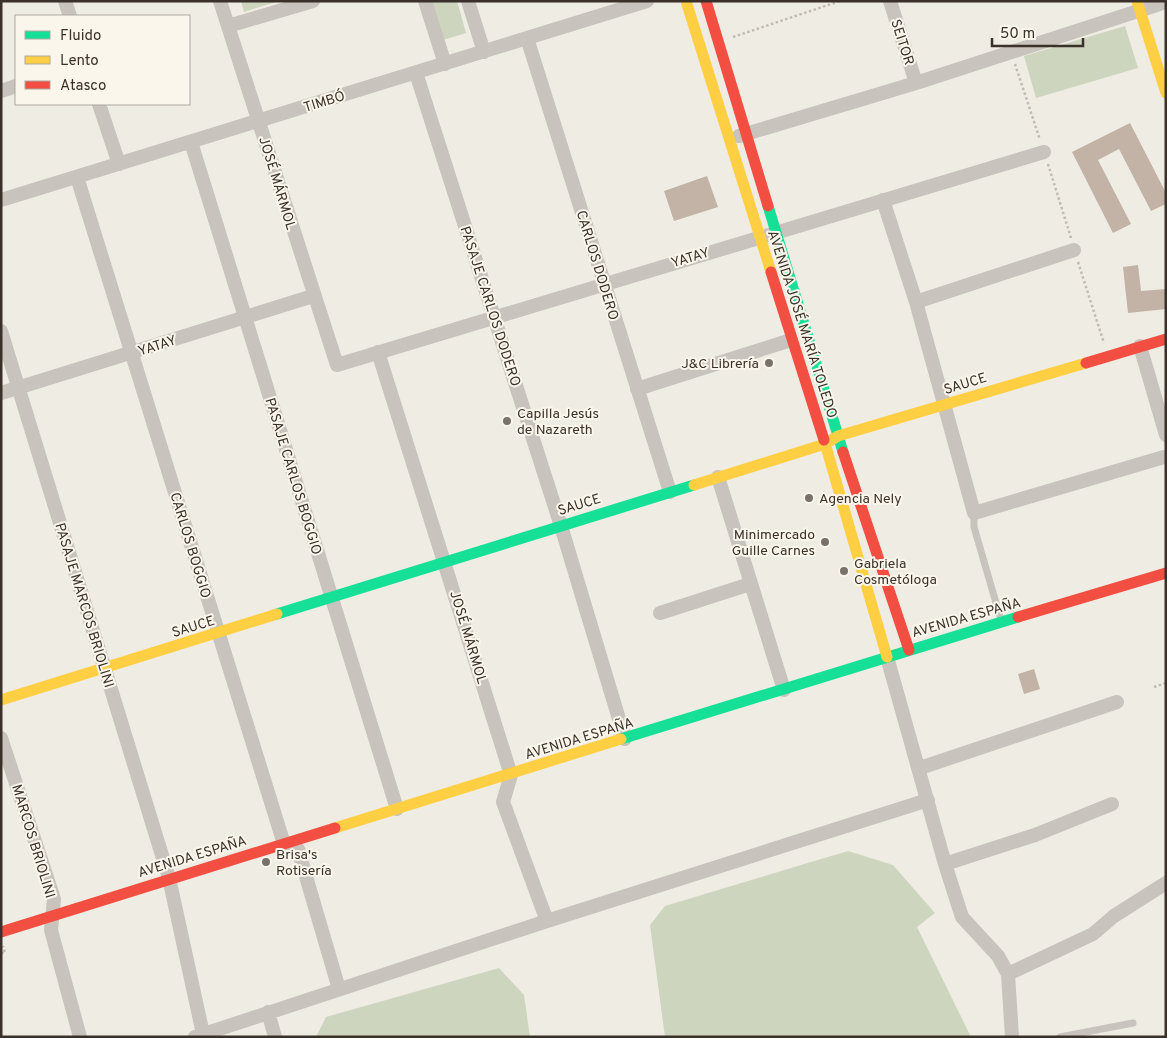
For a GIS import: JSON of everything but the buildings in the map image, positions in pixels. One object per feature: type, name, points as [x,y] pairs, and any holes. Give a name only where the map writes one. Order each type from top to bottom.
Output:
[{"type":"main road","name":"AVENIDA JOSÉ MARÍA TOLEDO","points":[[686,1],[825,444],[887,657]]},
{"type":"main road","name":"AVENIDA JOSÉ MARÍA TOLEDO","points":[[706,1],[748,134],[838,436],[909,650]]},
{"type":"main road","points":[[1139,6],[1166,93]]},
{"type":"main road","name":"SAUCE","points":[[1,700],[825,444],[838,436],[1166,339]]},
{"type":"main road","name":"AVENIDA ESPAÑA","points":[[1,932],[53,917],[169,878],[397,810],[909,650],[1166,573]]},
{"type":"street","points":[[65,1],[70,15]]},
{"type":"street","name":"JOSÉ MÁRMOL","points":[[220,1],[313,296],[337,365]]},
{"type":"street","points":[[228,26],[313,1]]},
{"type":"street","points":[[425,1],[445,64]]},
{"type":"street","points":[[468,1],[484,52]]},
{"type":"street","name":"TIMBÓ","points":[[1,200],[416,74],[647,1]]},
{"type":"street","name":"SEITOR","points":[[892,2],[916,83]]},
{"type":"street","points":[[729,139],[916,83],[1011,52],[1139,6],[1166,2]]},
{"type":"street","name":"CARLOS DODERO","points":[[527,38],[670,492]]},
{"type":"street","name":"PASAJE CARLOS DODERO","points":[[416,74],[562,526],[625,739]]},
{"type":"street","points":[[1,91],[15,86]]},
{"type":"street","points":[[99,105],[119,164]]},
{"type":"street","name":"PASAJE CARLOS BOGGIO","points":[[191,142],[397,810]]},
{"type":"street","name":"YATAY","points":[[337,365],[1044,152]]},
{"type":"street","name":"CARLOS BOGGIO","points":[[77,177],[284,844]]},
{"type":"street","points":[[883,200],[916,302],[974,513],[1165,456]]},
{"type":"street","points":[[916,302],[1074,250]]},
{"type":"street","name":"YATAY","points":[[1,393],[313,296]]},
{"type":"street","name":"PASAJE MARCOS BRIOLINI","points":[[1,331],[169,878],[199,1036]]},
{"type":"street","points":[[637,389],[791,340]]},
{"type":"street","points":[[1140,346],[1166,435]]},
{"type":"street","name":"JOSÉ MÁRMOL","points":[[378,352],[446,562],[511,775]]},
{"type":"street","points":[[718,477],[784,690]]},
{"type":"street","points":[[660,613],[750,584]]},
{"type":"street","points":[[887,657],[920,768],[945,864],[962,917],[998,956],[1008,974],[1012,1037]]},
{"type":"street","points":[[920,768],[1117,702]]},
{"type":"street","name":"MARCOS BRIOLINI","points":[[1,738],[54,900],[51,930],[80,1037]]},
{"type":"street","points":[[511,775],[503,802],[546,921]]},
{"type":"street","points":[[199,1036],[546,921],[928,800]]},
{"type":"street","points":[[945,864],[1035,835],[1112,804]]},
{"type":"street","points":[[284,844],[298,849],[339,990]]},
{"type":"street","points":[[1008,974],[1093,934],[1114,916],[1166,883]]},
{"type":"street","points":[[268,1012],[275,1037]]},
{"type":"lane","points":[[974,513],[974,527],[1002,622]]},
{"type":"lane","points":[[1060,1037],[1133,1023]]},
{"type":"path","points":[[720,42],[840,1]]},
{"type":"path","points":[[1011,52],[1108,356]]},
{"type":"path","points":[[1154,686],[1166,683]]},
{"type":"green space","points":[[241,1],[279,1],[244,12]]},
{"type":"green space","points":[[432,1],[457,1],[466,33],[443,40]]},
{"type":"green space","points":[[1125,26],[1138,68],[1036,98],[1024,56]]},
{"type":"green space","points":[[848,851],[893,865],[935,913],[917,927],[971,1037],[665,1037],[650,925],[665,906]]},
{"type":"green space","points":[[499,968],[524,995],[530,1037],[316,1037],[326,1017]]},
{"type":"traffic: fast","points":[[768,206],[843,452]]},
{"type":"traffic: fast","points":[[277,614],[694,485]]},
{"type":"traffic: fast","points":[[621,739],[1018,617]]},
{"type":"traffic: slow","points":[[686,1],[771,272]]},
{"type":"traffic: slow","points":[[1137,1],[1166,93]]},
{"type":"traffic: slow","points":[[694,485],[825,444],[838,436],[1086,363]]},
{"type":"traffic: slow","points":[[824,440],[887,657]]},
{"type":"traffic: slow","points":[[1,700],[277,614]]},
{"type":"traffic: slow","points":[[335,828],[621,739]]},
{"type":"traffic: jam","points":[[706,1],[768,206]]},
{"type":"traffic: jam","points":[[771,272],[824,440]]},
{"type":"traffic: jam","points":[[1086,363],[1166,339]]},
{"type":"traffic: jam","points":[[843,452],[909,650]]},
{"type":"traffic: jam","points":[[1018,617],[1166,573]]},
{"type":"traffic: jam","points":[[1,932],[335,828]]},
{"type":"place","name":"J&C Librería","points":[[769,363]]},
{"type":"place","name":"Capilla Jesús de Nazareth","points":[[507,421]]},
{"type":"place","name":"Agencia Nely","points":[[809,498]]},
{"type":"place","name":"Minimercado Guille Carnes","points":[[825,542]]},
{"type":"place","name":"Gabriela Cosmetóloga","points":[[844,571]]},
{"type":"place","name":"Brisa's Rotisería","points":[[266,862]]}]
